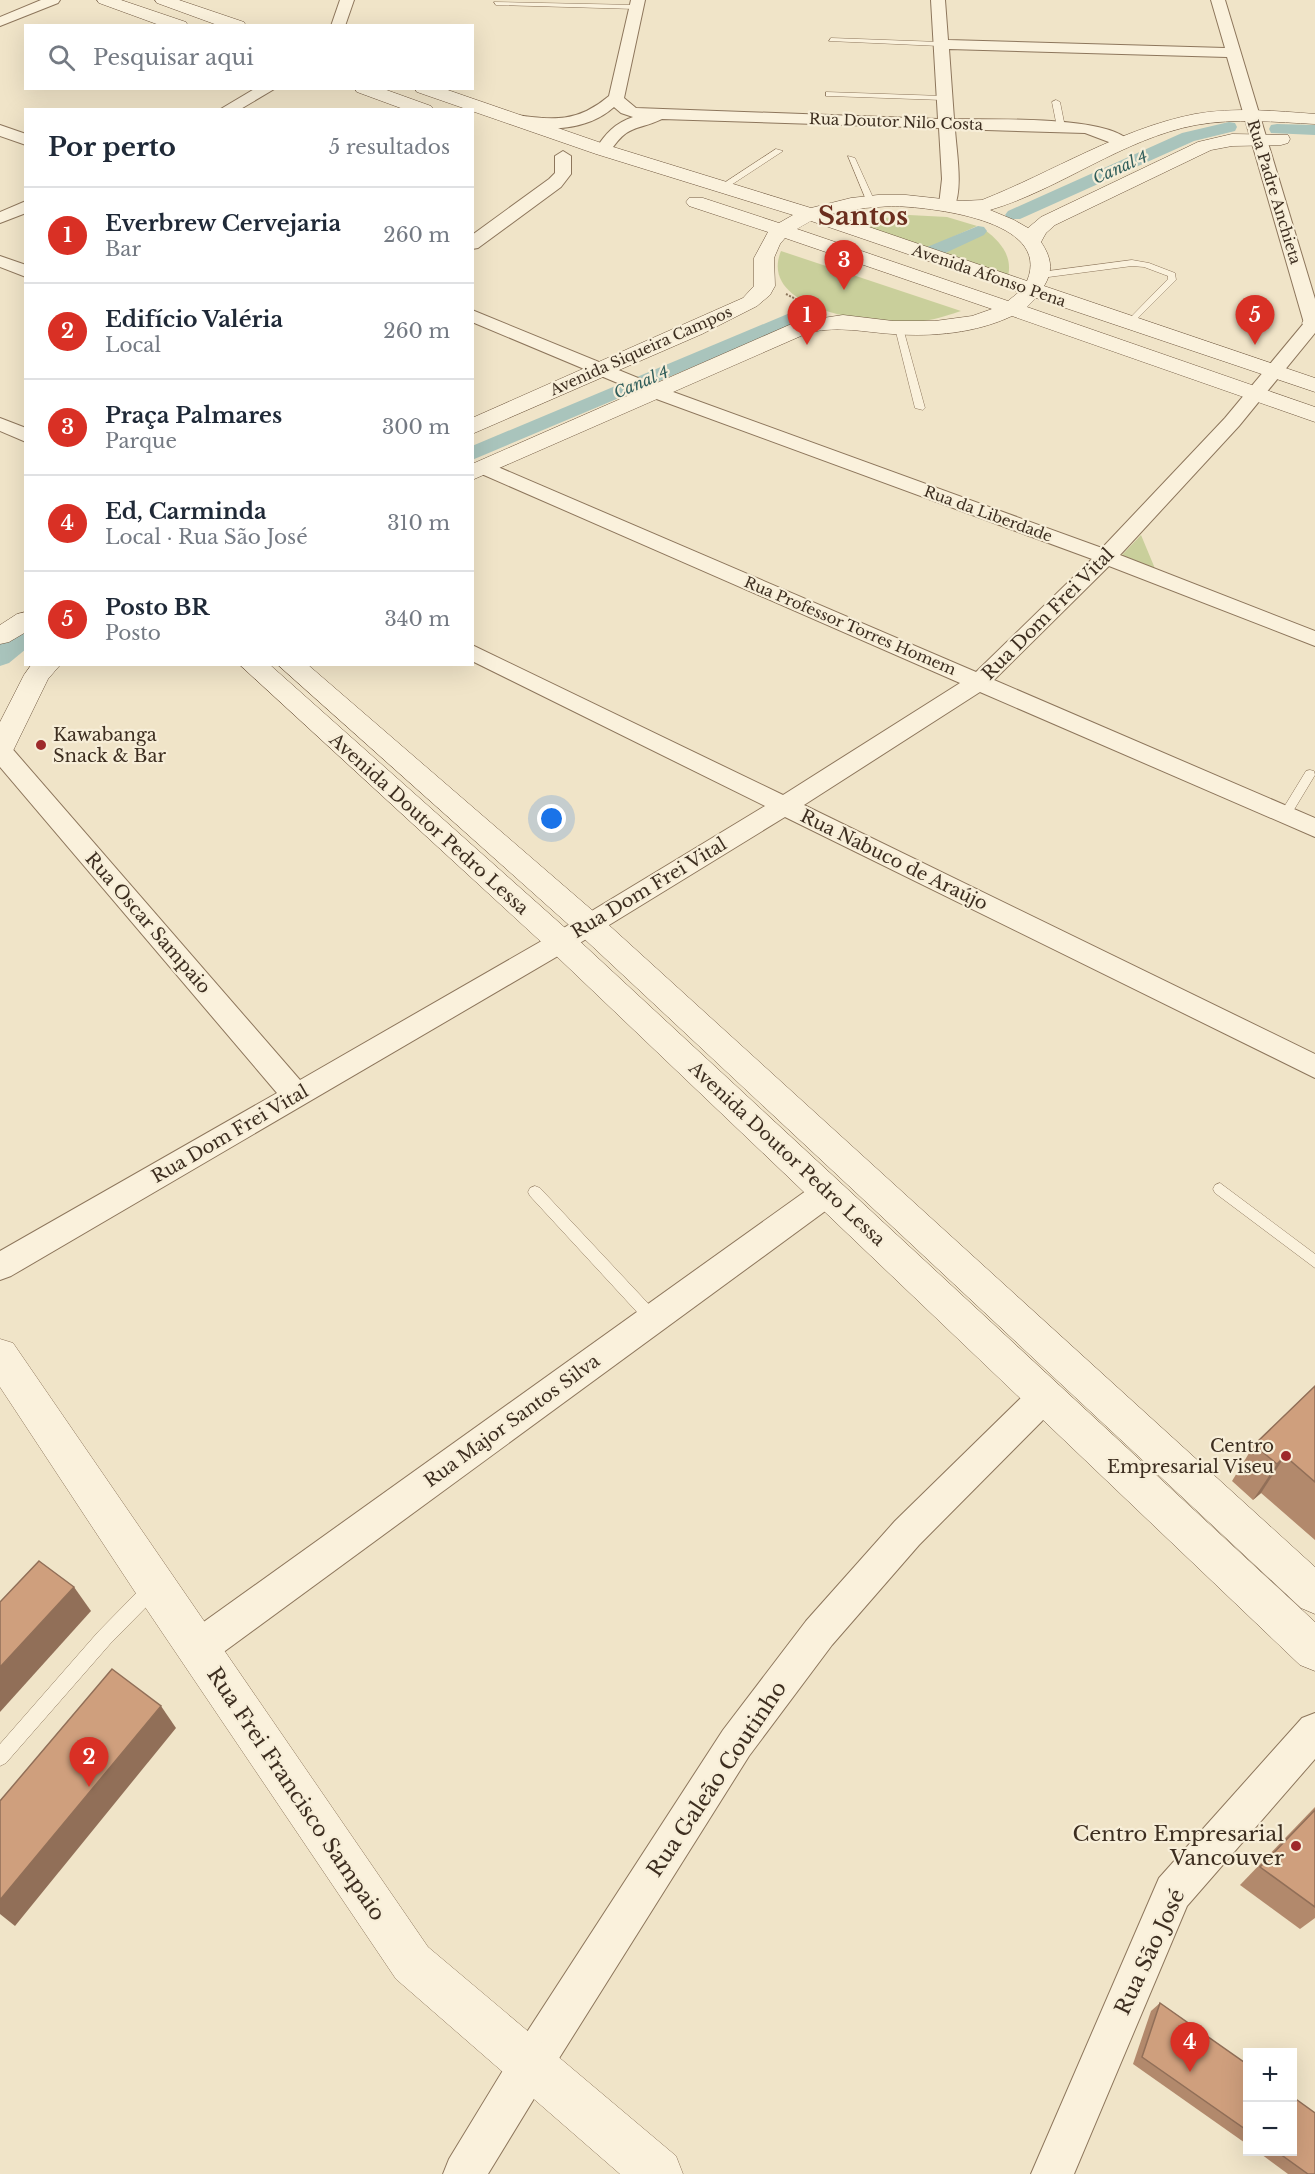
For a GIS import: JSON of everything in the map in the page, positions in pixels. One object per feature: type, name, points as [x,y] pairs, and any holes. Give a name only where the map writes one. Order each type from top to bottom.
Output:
[{"type":"main road","points":[[105,0],[174,24]]},
{"type":"main road","points":[[164,0],[232,24]]},
{"type":"main road","points":[[369,90],[419,108]]},
{"type":"main road","name":"Avenida Afonso Pena","points":[[429,90],[515,120],[608,142],[722,187],[1037,283],[1130,323],[1315,385]]},
{"type":"main road","name":"Avenida Siqueira Campos","points":[[1027,237],[1048,221],[1205,146],[1232,140],[1255,128],[1315,119]]},
{"type":"main road","name":"Avenida Siqueira Campos","points":[[474,426],[643,355],[751,301],[765,288],[767,276],[764,260],[769,244],[781,230],[810,214],[834,207],[871,202],[918,201],[964,209],[999,201],[1122,142],[1197,120],[1255,128],[1304,140]]},
{"type":"main road","points":[[1205,146],[1225,148],[1264,158]]},
{"type":"main road","points":[[540,149],[585,164]]},
{"type":"main road","name":"Avenida Afonso Pena","points":[[674,194],[889,266],[1315,415]]},
{"type":"main road","points":[[478,470],[680,376],[790,332],[817,324],[849,322],[899,328],[949,327],[992,317],[1010,309],[1037,283],[1040,258],[1027,237],[1003,222],[964,209]]},
{"type":"main road","points":[[643,355],[680,376]]},
{"type":"main road","points":[[0,636],[24,621]]},
{"type":"main road","points":[[0,751],[37,675],[46,666]]},
{"type":"main road","name":"Avenida Doutor Pedro Lessa","points":[[254,666],[575,934],[828,1192],[1315,1650]]},
{"type":"main road","name":"Avenida Doutor Pedro Lessa","points":[[292,666],[575,934],[1315,1594]]},
{"type":"main road","name":"Rua Frei Francisco Sampaio","points":[[0,1355],[154,1587],[412,1963],[658,2174]]},
{"type":"street","points":[[0,22],[53,0]]},
{"type":"street","points":[[938,0],[950,179],[964,209]]},
{"type":"street","name":"Rua Padre Anchieta","points":[[1218,0],[1314,325],[1256,395]]},
{"type":"street","points":[[515,120],[546,124],[584,120],[596,116],[616,98],[637,4]]},
{"type":"street","points":[[332,24],[344,5]]},
{"type":"street","points":[[940,44],[1233,53]]},
{"type":"street","points":[[230,108],[265,90]]},
{"type":"street","points":[[616,98],[620,106],[634,113],[666,116]]},
{"type":"street","points":[[608,142],[634,122],[666,116]]},
{"type":"street","name":"Rua Doutor Nilo Costa","points":[[666,116],[1085,128],[1102,132],[1122,142]]},
{"type":"street","points":[[584,120],[607,123],[614,129],[608,142]]},
{"type":"street","points":[[0,130],[24,139]]},
{"type":"street","points":[[474,243],[555,183],[563,174],[563,156]]},
{"type":"street","points":[[0,218],[24,207]]},
{"type":"street","points":[[0,261],[24,271]]},
{"type":"street","points":[[474,316],[605,371]]},
{"type":"street","name":"Rua da Liberdade","points":[[605,371],[651,390],[1106,557],[1315,639]]},
{"type":"street","name":"Rua Dom Frei Vital","points":[[0,1267],[575,934],[980,682],[1106,557],[1256,395]]},
{"type":"street","points":[[0,424],[24,435]]},
{"type":"street","name":"Rua Professor Torres Homem","points":[[478,470],[980,682],[1315,828]]},
{"type":"street","name":"Rua Nabuco de Araújo","points":[[474,653],[1315,1066]]},
{"type":"street","name":"Rua Oscar Sampaio","points":[[0,751],[296,1095]]},
{"type":"street","name":"Rua Major Santos Silva","points":[[197,1649],[828,1192]]},
{"type":"street","name":"Rua Galeão Coutinho","points":[[464,2174],[531,2064],[736,1743],[819,1634],[907,1533],[1045,1396]]},
{"type":"street","name":"Rua São José","points":[[1052,2174],[1173,1892],[1315,1731]]},
{"type":"lane","points":[[496,3],[637,4]]},
{"type":"lane","points":[[831,40],[940,44]]},
{"type":"lane","points":[[829,94],[943,98]]},
{"type":"lane","points":[[1056,102],[1061,127]]},
{"type":"lane","points":[[722,187],[779,151]]},
{"type":"lane","points":[[851,158],[871,202]]},
{"type":"lane","points":[[1037,283],[1132,263],[1142,264],[1172,275],[1172,280],[1130,323]]},
{"type":"lane","points":[[899,328],[920,408]]},
{"type":"lane","points":[[1285,815],[1310,774]]},
{"type":"lane","points":[[1220,1189],[1315,1262]]},
{"type":"lane","points":[[535,1192],[653,1319]]},
{"type":"lane","points":[[0,1757],[104,1638],[154,1587]]},
{"type":"path","points":[[787,294],[811,307]]},
{"type":"green space","points":[[909,215],[947,217],[977,226],[924,250],[852,226],[877,219]]},
{"type":"green space","points":[[985,230],[997,240],[1008,258],[1007,280],[933,254]]},
{"type":"green space","points":[[781,251],[961,311],[921,322],[890,323],[845,316],[822,309],[801,300],[786,287],[778,271]]},
{"type":"green space","points":[[1141,535],[1156,571],[1120,557]]},
{"type":"building","points":[[1315,1386],[1315,1482],[1285,1456],[1277,1464],[1254,1445]]},
{"type":"building","points":[[39,1561],[74,1587],[0,1667],[0,1602]]},
{"type":"building","points":[[112,1669],[161,1706],[0,1900],[0,1801]]},
{"type":"building","points":[[1315,1810],[1315,1907],[1260,1867]]},
{"type":"building","points":[[1160,2003],[1243,2061],[1243,2128],[1142,2057]]},
{"type":"building","points":[[1297,2100],[1315,2113],[1315,2174],[1308,2174],[1283,2156],[1297,2156]]},
{"type":"waterway","name":"Canal 4","points":[[1014,215],[1188,137],[1229,127]]},
{"type":"waterway","name":"Canal 4","points":[[1277,129],[1315,130]]},
{"type":"waterway","name":"Canal 4","points":[[934,251],[978,231]]},
{"type":"waterway","name":"Canal 4","points":[[474,453],[809,311]]},
{"type":"waterway","name":"Canal 4","points":[[0,658],[11,647],[24,639]]},
{"type":"place","name":"Praça Palmares","points":[[844,290]]},
{"type":"place","name":"Everbrew Cervejaria","points":[[807,345]]},
{"type":"place","name":"Posto BR","points":[[1255,345]]},
{"type":"place","name":"Kawabanga Snack & Bar","points":[[41,745]]},
{"type":"place","name":"Centro Empresarial Viseu","points":[[1286,1456]]},
{"type":"place","name":"Edifício Valéria","points":[[89,1787]]},
{"type":"place","name":"Centro Empresarial Vancouver","points":[[1296,1846]]},
{"type":"place","name":"Ed, Carminda","points":[[1190,2072]]},
{"type":"district","name":"Santos","points":[[863,216]]}]
